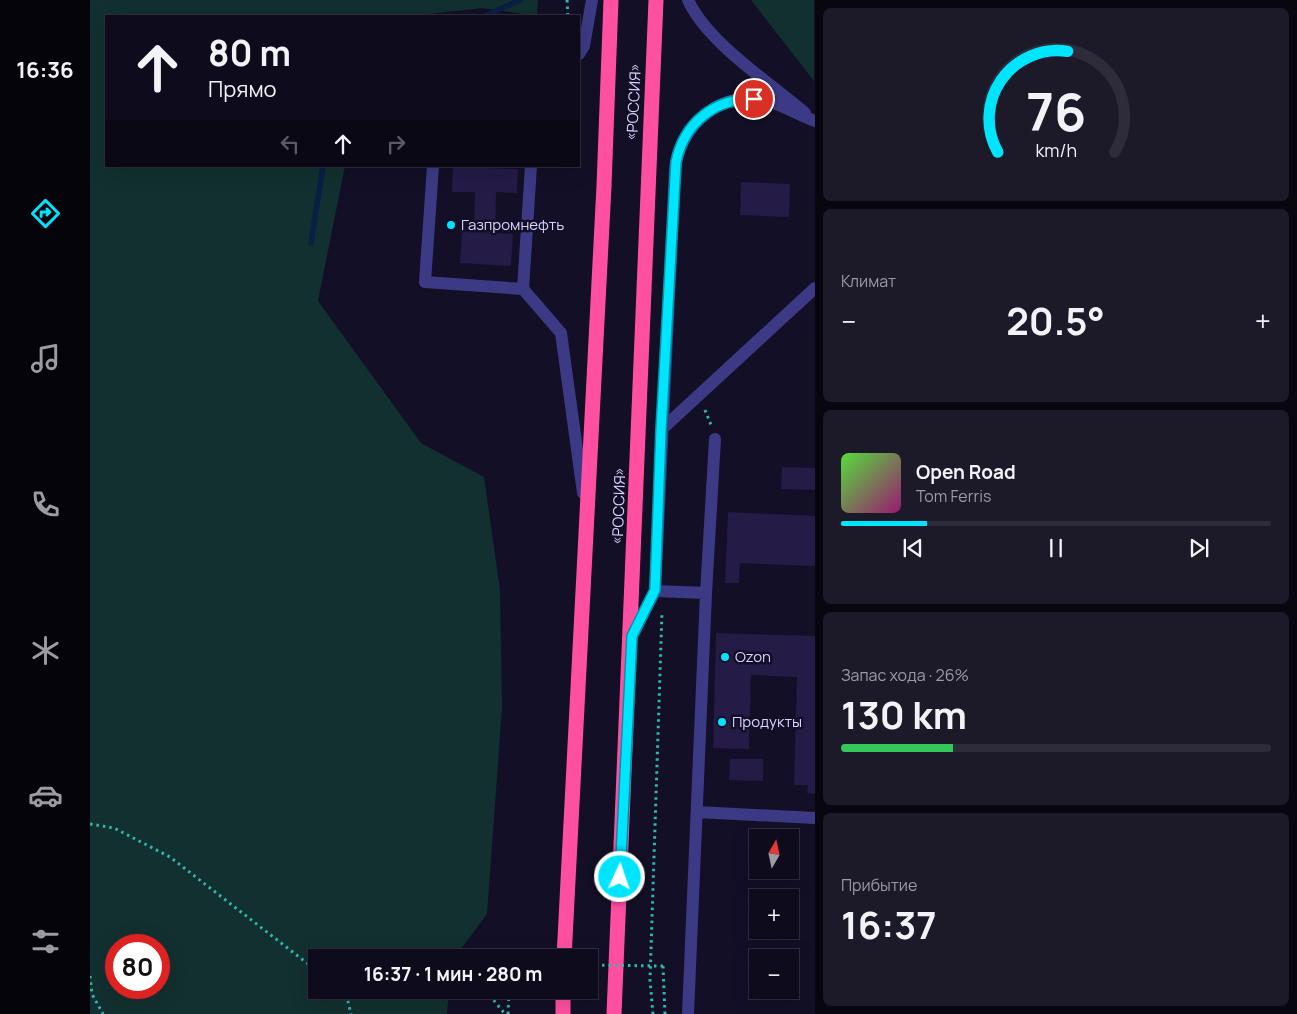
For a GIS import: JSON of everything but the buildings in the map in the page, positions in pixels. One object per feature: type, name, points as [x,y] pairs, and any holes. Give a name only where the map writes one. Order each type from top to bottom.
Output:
[{"type":"highway","name":"«РОССИЯ»","points":[[564,949],[604,186],[611,0]]},
{"type":"highway","name":"«РОССИЯ»","points":[[614,1014],[632,636],[656,0]]},
{"type":"highway","points":[[563,999],[563,1014]]},
{"type":"street","points":[[580,52],[584,46],[592,0]]},
{"type":"street","points":[[688,0],[697,17],[712,35],[814,121]]},
{"type":"street","points":[[632,636],[659,591],[661,430],[675,169],[682,141],[690,128],[706,113],[725,103],[740,100],[769,101],[814,121]]},
{"type":"street","points":[[433,167],[425,282],[523,289]]},
{"type":"street","points":[[531,167],[523,289],[561,333],[586,510]]},
{"type":"street","points":[[661,430],[814,288]]},
{"type":"street","points":[[688,1014],[706,593],[715,439]]},
{"type":"street","points":[[659,591],[706,593]]},
{"type":"street","points":[[697,812],[814,818]]},
{"type":"path","points":[[567,0],[568,15]]},
{"type":"path","points":[[698,395],[715,439]]},
{"type":"path","points":[[653,1014],[650,980],[659,591]]},
{"type":"path","points":[[90,824],[114,828],[170,857],[308,964]]},
{"type":"path","points":[[598,964],[664,966],[665,1014]]},
{"type":"path","points":[[90,976],[92,994],[103,1014]]},
{"type":"path","points":[[346,999],[351,1014]]},
{"type":"path","points":[[493,999],[506,1014]]},
{"type":"path","points":[[506,1014],[508,999]]},
{"type":"green space","points":[[90,0],[538,0],[537,15],[482,8],[421,15],[105,15],[105,167],[345,167],[318,301],[421,443],[484,477],[500,590],[502,708],[487,914],[461,949],[308,949],[308,999],[448,999],[447,1014],[90,1014]]},
{"type":"green space","points":[[751,0],[814,0],[814,81]]},
{"type":"waterway","points":[[487,15],[520,0]]},
{"type":"waterway","points":[[311,243],[323,167]]},
{"type":"place","name":"Газпромнефть","points":[[451,225]]},
{"type":"place","name":"Ozon","points":[[725,657]]},
{"type":"place","name":"Продукты","points":[[722,722]]},
{"type":"route","points":[[620,877],[632,636],[655,590],[661,430],[677,154],[686,134],[706,113],[732,101],[754,99]]}]
